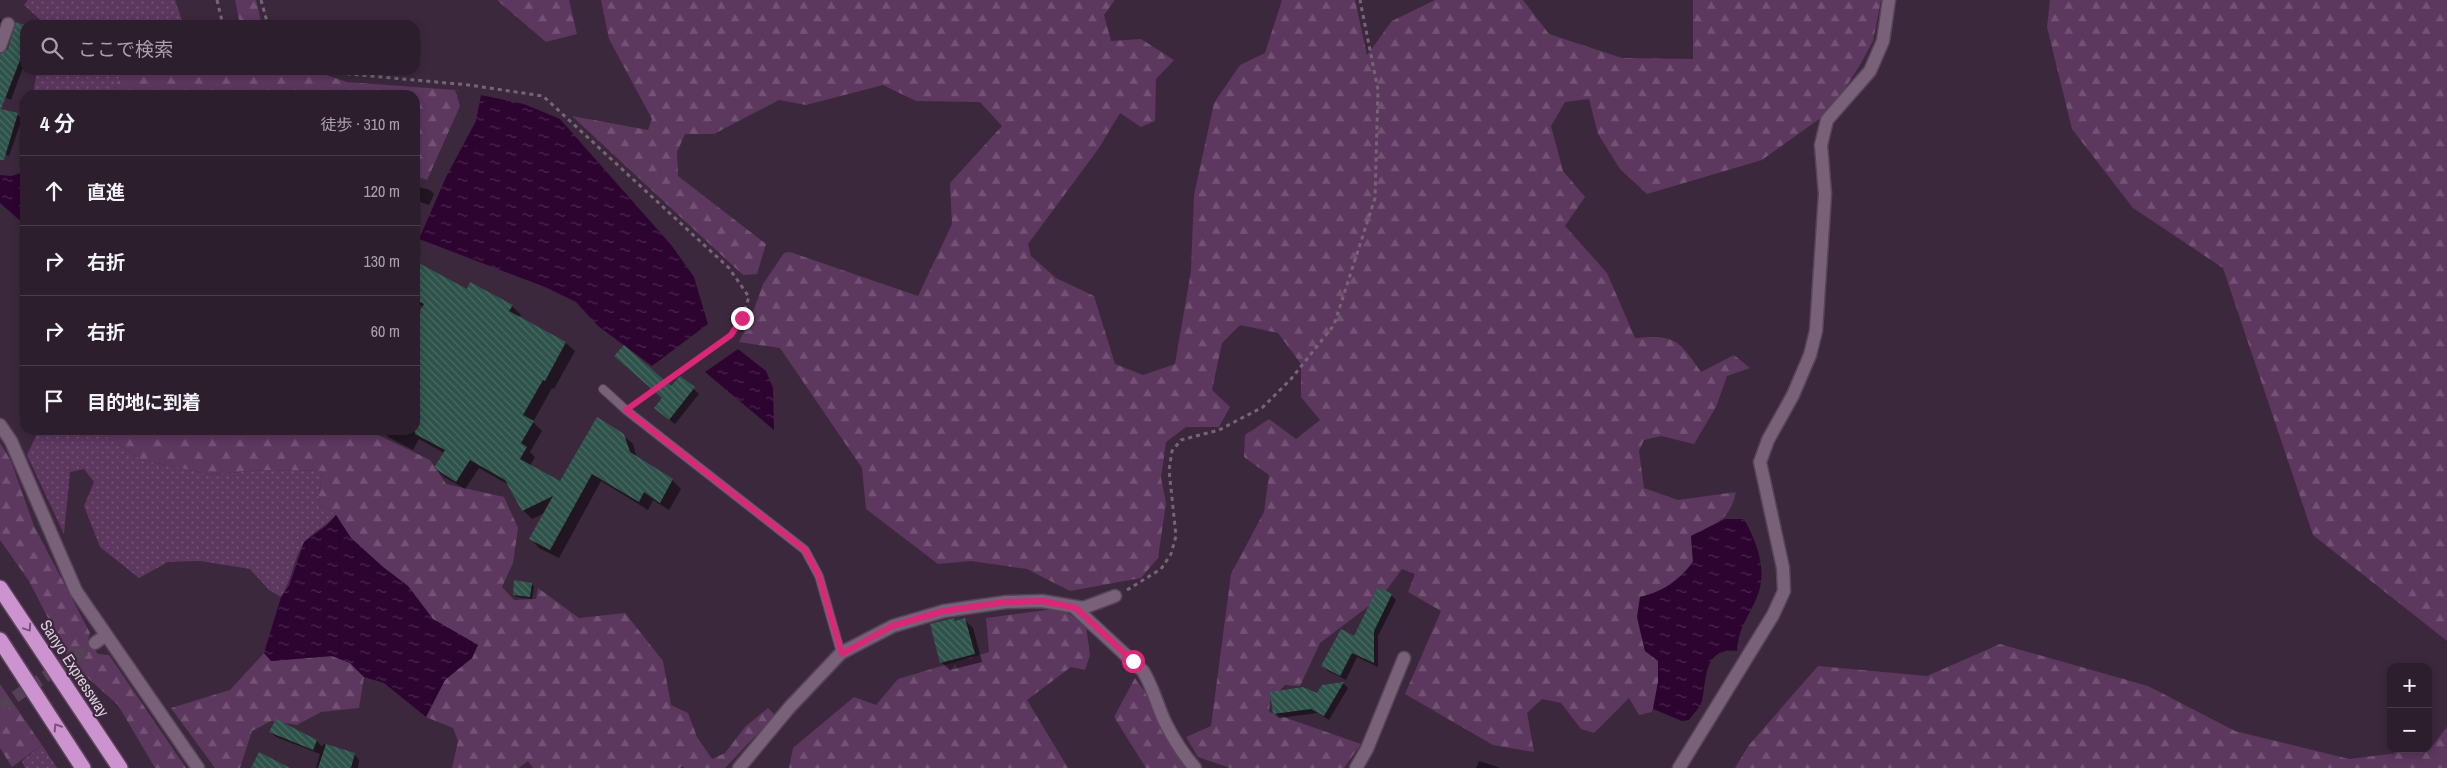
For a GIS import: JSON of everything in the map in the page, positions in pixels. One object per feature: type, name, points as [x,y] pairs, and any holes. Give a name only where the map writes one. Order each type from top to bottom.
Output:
[{"type":"highway","name":"Sanyo Expressway","points":[[0,588],[120,768]]},
{"type":"highway","points":[[0,640],[84,768]]},
{"type":"street","points":[[1679,768],[1773,615],[1784,591],[1783,568],[1760,462],[1768,440],[1800,379],[1810,355],[1816,331],[1825,194],[1821,145],[1827,120],[1870,72],[1883,41],[1889,0]]},
{"type":"street","points":[[0,46],[8,24]]},
{"type":"street","points":[[0,425],[11,441],[76,591],[198,768]]},
{"type":"street","points":[[738,768],[789,708],[842,654],[892,626],[944,611],[1006,602],[1042,601],[1083,608],[1115,596]]},
{"type":"street","points":[[1076,608],[1144,671],[1165,721],[1184,755],[1195,768]]},
{"type":"street","points":[[95,643],[106,635]]},
{"type":"street","points":[[1356,768],[1367,749],[1404,658]]},
{"type":"lane","points":[[603,389],[626,410],[805,550],[819,576],[842,654]]},
{"type":"path","points":[[217,0],[222,20]]},
{"type":"path","points":[[261,0],[267,20]]},
{"type":"path","points":[[1115,596],[1142,582],[1161,569],[1171,554],[1176,536],[1169,470],[1172,451],[1181,440],[1219,430],[1263,407],[1291,379],[1334,325],[1375,198],[1378,90],[1360,0]]},
{"type":"path","points":[[360,75],[469,85],[543,96],[729,268],[749,297],[742,318],[731,335],[626,410]]},
{"type":"green space","points":[[28,0],[175,0],[182,20],[40,20],[24,5]]},
{"type":"green space","points":[[235,0],[256,0],[261,20],[239,20]]},
{"type":"green space","points":[[497,0],[569,0],[577,34],[546,42]]},
{"type":"green space","points":[[601,0],[1115,0],[1104,15],[1111,41],[1141,39],[1174,60],[1156,79],[1155,121],[1141,127],[1120,113],[1099,148],[1028,244],[1031,256],[1056,278],[1094,296],[1115,364],[1143,375],[1175,364],[1191,271],[1194,195],[1214,103],[1240,65],[1265,53],[1282,0],[1355,0],[1367,55],[1392,21],[1435,0],[1523,0],[1549,34],[1622,58],[1693,59],[1693,0],[1881,0],[1873,41],[1842,93],[1822,117],[1762,160],[1647,194],[1620,169],[1598,134],[1589,99],[1565,102],[1551,126],[1563,171],[1585,197],[1565,226],[1607,273],[1635,338],[1659,337],[1675,342],[1681,346],[1701,372],[1734,355],[1750,368],[1727,376],[1716,407],[1694,444],[1661,436],[1644,440],[1639,451],[1644,488],[1678,500],[1736,492],[1730,510],[1725,516],[1691,536],[1693,562],[1680,578],[1658,593],[1637,617],[1645,651],[1658,660],[1658,682],[1652,712],[1639,715],[1629,698],[1594,733],[1581,729],[1561,703],[1542,699],[1527,713],[1534,752],[1493,745],[1405,694],[1441,611],[1408,592],[1415,574],[1402,569],[1382,596],[1320,643],[1300,686],[1285,685],[1270,701],[1269,712],[1361,744],[1344,768],[1230,768],[1198,757],[1186,737],[1211,726],[1231,574],[1264,512],[1269,475],[1244,457],[1245,435],[1269,419],[1296,439],[1320,420],[1301,397],[1301,364],[1278,333],[1240,325],[1222,343],[1212,390],[1230,407],[1219,427],[1186,427],[1166,442],[1161,478],[1166,503],[1158,558],[1141,578],[1070,591],[1027,569],[971,561],[938,564],[866,509],[862,468],[780,348],[739,342],[763,284],[784,253],[790,252],[918,296],[952,224],[950,183],[1002,126],[980,102],[916,101],[883,85],[806,105],[779,100],[714,134],[685,134],[677,152],[678,176],[766,244],[757,274],[743,275],[572,116],[648,130],[652,119],[609,39]]},
{"type":"green space","points":[[2050,0],[2447,0],[2447,641],[2313,535],[2223,268],[2133,208],[2072,129],[2047,27]]},
{"type":"green space","points":[[36,75],[121,75],[114,90],[34,90]]},
{"type":"green space","points":[[121,75],[326,75],[347,82],[455,90],[460,106],[427,180],[420,178],[420,90],[114,90]]},
{"type":"green space","points":[[37,435],[104,435],[142,460],[209,474],[270,470],[322,471],[318,502],[336,515],[306,540],[300,549],[288,584],[281,597],[269,590],[250,569],[200,561],[168,562],[139,578],[100,547],[84,506],[94,482],[84,469],[70,472],[64,534],[27,455]]},
{"type":"green space","points":[[104,435],[378,435],[430,460],[446,484],[504,497],[518,528],[513,563],[502,587],[514,600],[536,599],[538,588],[579,618],[625,613],[663,661],[671,705],[688,713],[697,737],[712,759],[725,753],[745,727],[768,708],[775,715],[725,768],[684,768],[682,766],[680,768],[533,768],[528,761],[519,768],[452,768],[458,741],[453,728],[426,717],[445,680],[472,658],[478,645],[433,619],[408,586],[383,567],[351,538],[336,515],[318,502],[322,471],[270,470],[209,474],[142,460]]},
{"type":"green space","points":[[0,443],[11,461],[34,526],[90,633],[88,640],[98,654],[109,655],[186,768],[155,768],[118,705],[71,663],[29,581],[0,540]]},
{"type":"green space","points":[[1061,608],[1086,626],[1090,655],[1085,670],[1071,667],[1027,700],[1068,768],[789,768],[793,748],[854,697],[876,705],[898,679],[989,652],[986,618]]},
{"type":"green space","points":[[2000,644],[2148,686],[2235,731],[2349,759],[2398,753],[2432,753],[2432,746],[2447,727],[2447,768],[1735,768],[1749,745],[1818,666],[1927,676]]},
{"type":"green space","points":[[264,653],[272,661],[332,656],[350,663],[364,677],[359,708],[321,712],[297,725],[271,721],[252,731],[240,768],[215,768],[171,708],[230,690]]},
{"type":"green space","points":[[1135,678],[1155,706],[1173,750],[1186,768],[1146,768],[1114,717]]},
{"type":"green space","points":[[0,684],[42,745],[12,767],[0,748]]},
{"type":"green space","points":[[42,745],[57,768],[25,768],[22,761]]},
{"type":"water","points":[[481,95],[524,104],[560,119],[672,246],[694,277],[708,324],[652,366],[598,326],[576,302],[545,287],[420,239],[446,177],[476,121]]},
{"type":"water","points":[[20,173],[20,221],[0,203],[0,175],[11,176]]},
{"type":"water","points":[[738,349],[766,371],[773,388],[774,430],[705,372]]},
{"type":"water","points":[[336,515],[351,538],[383,567],[408,586],[433,619],[478,645],[472,658],[445,680],[426,717],[384,683],[364,677],[350,663],[332,656],[271,661],[264,653],[281,597],[289,586],[304,542],[327,525]]},
{"type":"water","points":[[1725,519],[1744,519],[1749,528],[1760,557],[1760,587],[1742,629],[1737,651],[1726,651],[1712,659],[1706,674],[1701,704],[1689,720],[1682,721],[1653,709],[1658,682],[1658,661],[1645,651],[1637,617],[1640,597],[1656,592],[1682,575],[1693,562],[1691,536]]},
{"type":"building","points":[[16,22],[20,23],[20,60],[1,109],[18,113],[4,160],[0,160],[0,54],[8,49]]},
{"type":"building","points":[[420,264],[467,289],[470,282],[513,305],[509,311],[566,342],[545,381],[543,380],[523,415],[534,421],[521,443],[527,447],[520,459],[560,481],[597,417],[624,434],[630,452],[673,479],[660,503],[644,492],[639,502],[592,474],[550,550],[529,539],[553,496],[522,511],[505,480],[470,460],[456,482],[434,468],[445,450],[417,435],[420,435],[420,311],[424,304],[420,302]]},
{"type":"building","points":[[624,345],[671,386],[680,376],[695,387],[669,420],[654,408],[662,398],[614,356]]},
{"type":"building","points":[[514,580],[532,583],[530,597],[513,595]]},
{"type":"building","points":[[1378,587],[1392,594],[1374,631],[1374,663],[1352,653],[1340,676],[1321,666],[1341,629],[1354,636]]},
{"type":"building","points":[[954,618],[955,621],[965,618],[975,654],[940,663],[930,624]]},
{"type":"building","points":[[1344,682],[1324,716],[1311,709],[1273,714],[1270,692],[1303,687],[1317,693],[1322,685]]},
{"type":"building","points":[[276,719],[317,740],[313,750],[269,732]]},
{"type":"building","points":[[326,744],[355,753],[351,768],[318,768]]},
{"type":"building","points":[[259,752],[290,768],[251,768]]},
{"type":"tunnel","points":[[0,707],[95,643]]},
{"type":"route","points":[[742,318],[731,335],[626,410],[805,550],[819,576],[842,654],[892,626],[944,611],[1006,602],[1042,601],[1076,608],[1133,661]]}]
